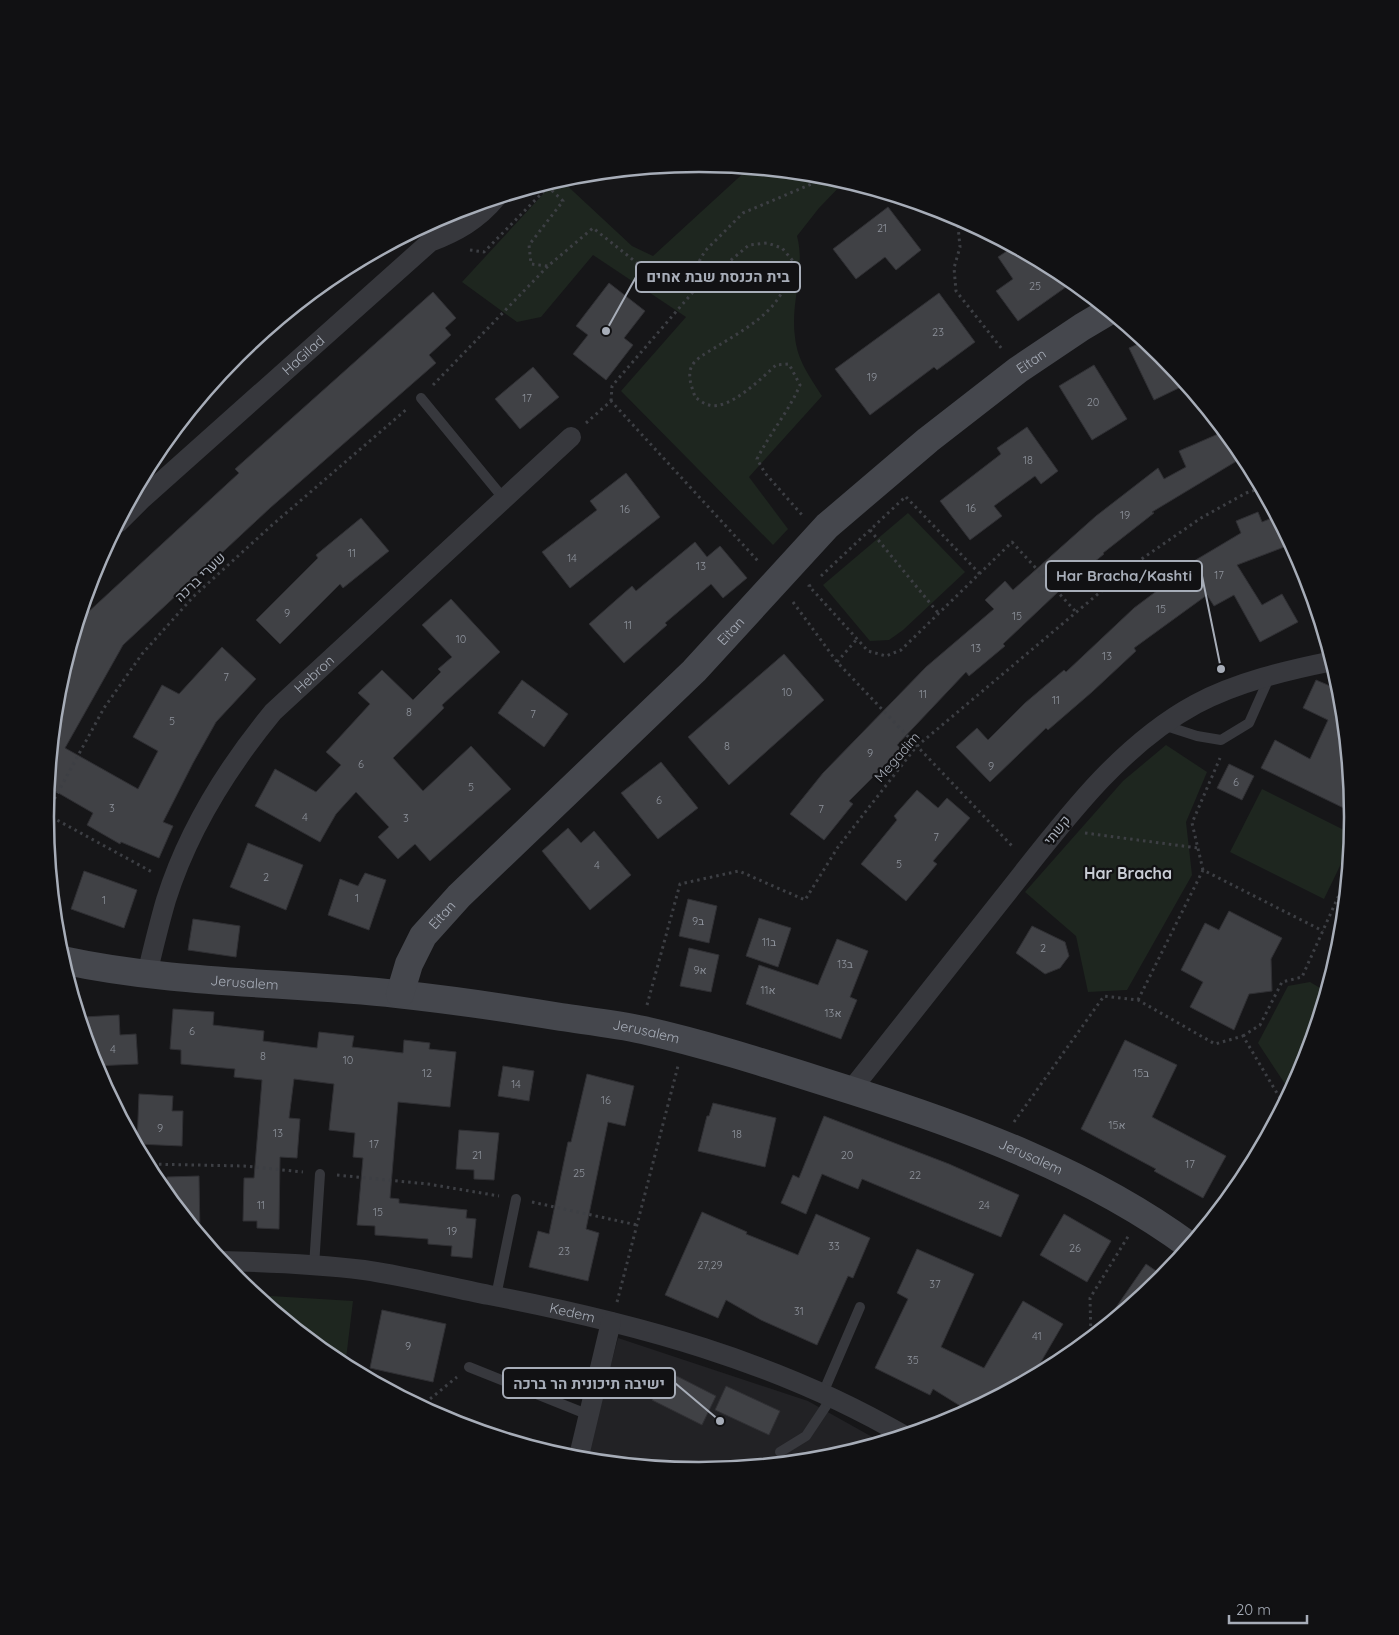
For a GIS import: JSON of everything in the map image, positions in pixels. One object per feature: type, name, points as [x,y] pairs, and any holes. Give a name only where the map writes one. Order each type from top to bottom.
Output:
[{"type":"street","name":"HaGilad","points":[[133,508],[430,242],[453,233],[474,220],[486,208]]},
{"type":"street","name":"Eitan","points":[[400,994],[409,964],[423,936],[459,896],[694,671],[819,534],[928,440],[1018,370],[1082,326],[1104,314]]},
{"type":"street","name":"Hebron","points":[[146,974],[173,883],[188,843],[212,796],[243,749],[273,712],[571,438]]},
{"type":"street","name":"קשתי","points":[[850,1090],[1030,864],[1118,763],[1163,725],[1196,703],[1241,685],[1326,664]]},
{"type":"street","name":"Jerusalem","points":[[70,961],[181,978],[319,986],[400,994],[640,1030],[726,1051],[892,1103],[999,1144],[1112,1196],[1185,1243]]},
{"type":"street","name":"Kedem","points":[[231,1262],[365,1270],[496,1296],[688,1341],[787,1377],[864,1412],[898,1432]]},
{"type":"street","points":[[580,1452],[611,1322]]},
{"type":"lane","points":[[421,398],[504,499]]},
{"type":"lane","points":[[1163,725],[1197,736],[1221,740],[1249,723],[1269,678]]},
{"type":"lane","points":[[314,1266],[320,1174]]},
{"type":"lane","points":[[496,1296],[516,1199]]},
{"type":"lane","points":[[780,1452],[806,1436],[827,1395],[860,1307]]},
{"type":"lane","points":[[469,1366],[589,1415]]},
{"type":"path","points":[[693,292],[692,274],[704,251],[743,213],[815,182]]},
{"type":"path","points":[[548,266],[531,264],[529,244],[563,201],[551,190]]},
{"type":"path","points":[[430,242],[484,252],[544,191]]},
{"type":"path","points":[[958,226],[960,247],[954,268],[956,291],[1018,370]]},
{"type":"path","name":"שערי ברכה","points":[[54,799],[104,708],[142,654],[194,597],[271,526],[421,398],[548,266],[593,228],[651,274],[693,292]]},
{"type":"path","points":[[571,438],[610,401],[612,386],[693,292],[749,245],[767,243],[782,248],[793,261],[790,276],[770,310],[754,324],[704,354],[692,365],[689,379],[695,397],[710,406],[726,404],[756,383],[776,365],[789,364],[800,385],[791,406],[768,437],[757,458],[765,473],[819,534]]},
{"type":"path","points":[[610,401],[777,581],[837,662],[916,747],[1030,864]]},
{"type":"path","name":"Megadim","points":[[640,1030],[680,884],[739,870],[805,900],[838,847],[916,747],[1130,567],[1201,518],[1246,493],[1256,490]]},
{"type":"path","points":[[913,491],[809,586],[868,651],[886,656],[901,650],[1012,542],[1076,612]]},
{"type":"path","points":[[906,497],[980,574]]},
{"type":"path","points":[[870,530],[939,614]]},
{"type":"path","points":[[837,662],[856,639]]},
{"type":"path","points":[[1138,1000],[1203,870],[1192,823],[1231,734]]},
{"type":"path","points":[[54,819],[173,883]]},
{"type":"path","points":[[1058,830],[1198,848]]},
{"type":"path","points":[[1203,870],[1323,931]]},
{"type":"path","points":[[999,1144],[1104,996],[1138,1000],[1216,1044],[1243,1036],[1260,1025],[1282,982],[1302,977],[1341,890]]},
{"type":"path","points":[[1243,1036],[1281,1099]]},
{"type":"path","points":[[611,1322],[684,1041]]},
{"type":"path","points":[[155,1164],[244,1166],[428,1184],[516,1199],[637,1225]]},
{"type":"path","points":[[1091,1331],[1090,1298],[1142,1214]]},
{"type":"path","points":[[426,1402],[469,1366]]},
{"type":"shaded area","points":[[743,173],[784,177],[839,187],[819,208],[797,236],[800,261],[794,311],[796,345],[805,368],[822,396],[749,477],[788,529],[773,545],[621,391],[686,317],[593,255],[541,317],[517,322],[462,282],[546,191],[567,186],[632,246],[653,256]]},
{"type":"shaded area","points":[[908,513],[965,572],[903,630],[889,640],[870,641],[823,585]]},
{"type":"shaded area","points":[[1166,745],[1207,772],[1186,822],[1192,875],[1127,990],[1088,992],[1076,936],[1025,892],[1123,781]]},
{"type":"shaded area","points":[[1262,789],[1345,830],[1344,857],[1324,899],[1230,852]]},
{"type":"shaded area","points":[[1310,982],[1322,989],[1311,1025],[1287,1086],[1258,1043],[1288,986]]},
{"type":"shaded area","points":[[266,1296],[353,1301],[346,1357],[306,1330]]},
{"type":"shaded area","points":[[618,1338],[808,1401],[875,1439],[825,1451],[784,1458],[742,1462],[657,1462],[587,1453]]},
{"type":"building","points":[[888,207],[921,250],[896,270],[885,257],[856,279],[833,249]]},
{"type":"building","points":[[1008,250],[1066,287],[1018,321],[996,291],[1013,279],[998,257]]},
{"type":"building","points":[[609,283],[645,311],[624,338],[633,345],[606,380],[573,354],[588,335],[576,326]]},
{"type":"building","points":[[433,292],[456,318],[445,328],[451,335],[429,355],[436,363],[270,508],[123,645],[65,748],[138,789],[158,751],[133,737],[162,685],[179,694],[222,647],[256,679],[216,722],[193,763],[163,822],[173,826],[159,858],[121,842],[120,844],[87,825],[93,813],[55,791],[59,733],[66,692],[87,613],[239,473],[235,469]]},
{"type":"building","points":[[939,293],[975,342],[937,370],[934,367],[870,415],[835,369]]},
{"type":"building","points":[[1138,344],[1180,387],[1154,400],[1129,348]]},
{"type":"building","points":[[1094,365],[1127,419],[1092,440],[1059,386]]},
{"type":"building","points":[[533,367],[559,397],[520,429],[495,399]]},
{"type":"building","points":[[1027,427],[1058,471],[1041,484],[1035,476],[994,506],[1002,516],[970,540],[940,501],[1001,454],[997,448]]},
{"type":"building","points":[[1219,434],[1237,461],[1152,512],[1154,513],[1103,553],[1058,592],[1003,644],[1005,646],[969,676],[966,672],[897,745],[901,749],[849,801],[853,804],[824,840],[790,814],[823,773],[926,667],[994,609],[985,600],[1005,581],[1013,590],[1096,516],[1158,468],[1164,479],[1186,467],[1179,451]]},
{"type":"building","points":[[626,473],[660,517],[570,588],[542,552],[597,510],[590,501]]},
{"type":"building","points":[[1258,512],[1262,522],[1272,518],[1285,546],[1237,565],[1262,605],[1282,594],[1298,622],[1260,642],[1234,595],[1214,606],[1207,595],[1134,648],[1136,651],[1092,692],[1048,730],[1046,728],[990,782],[956,747],[977,728],[988,740],[1025,703],[1064,670],[1066,672],[1134,608],[1190,566],[1189,564],[1241,533],[1236,521]]},
{"type":"building","points":[[361,518],[389,551],[343,588],[340,584],[280,644],[256,620],[318,558],[316,555]]},
{"type":"building","points":[[695,542],[707,557],[720,546],[747,578],[723,598],[711,584],[665,623],[667,625],[624,663],[589,624],[632,586],[636,591]]},
{"type":"building","points":[[451,599],[500,652],[442,705],[444,708],[393,758],[423,791],[471,746],[511,789],[430,861],[415,844],[398,859],[378,837],[389,827],[356,792],[336,814],[320,842],[255,806],[275,769],[316,792],[341,765],[326,752],[370,704],[358,693],[382,670],[413,700],[441,672],[438,669],[452,657],[422,625]]},
{"type":"building","points":[[784,654],[824,700],[729,785],[688,737]]},
{"type":"building","points":[[522,680],[568,714],[544,747],[498,713]]},
{"type":"building","points":[[1316,680],[1332,687],[1340,733],[1345,809],[1261,768],[1275,740],[1310,759],[1328,720],[1303,708]]},
{"type":"building","points":[[661,762],[698,808],[658,839],[621,793]]},
{"type":"building","points":[[1229,764],[1254,776],[1242,800],[1217,788]]},
{"type":"building","points":[[917,790],[938,808],[947,798],[970,818],[933,861],[937,864],[906,901],[861,864],[897,820],[894,816]]},
{"type":"building","points":[[568,828],[581,843],[594,831],[631,875],[590,910],[542,851]]},
{"type":"building","points":[[248,843],[303,865],[286,910],[230,887]]},
{"type":"building","points":[[84,871],[137,890],[124,928],[71,909]]},
{"type":"building","points":[[365,873],[386,880],[369,930],[328,915],[340,879],[358,886]]},
{"type":"building","points":[[688,899],[717,906],[709,943],[679,936]]},
{"type":"building","points":[[1229,911],[1282,938],[1271,959],[1272,991],[1249,994],[1234,1030],[1190,1007],[1203,982],[1181,970],[1205,923],[1219,930]]},
{"type":"building","points":[[759,918],[791,928],[778,967],[746,956]]},
{"type":"building","points":[[193,919],[240,926],[236,957],[188,950]]},
{"type":"building","points":[[1032,926],[1065,942],[1069,956],[1060,968],[1045,974],[1016,953]]},
{"type":"building","points":[[837,939],[868,951],[850,997],[857,1000],[841,1039],[746,1004],[759,965],[818,985]]},
{"type":"building","points":[[689,948],[719,955],[711,992],[680,986]]},
{"type":"building","points":[[173,1009],[214,1012],[213,1025],[264,1031],[263,1041],[317,1048],[319,1032],[354,1036],[352,1047],[403,1053],[404,1040],[430,1043],[429,1049],[456,1052],[450,1107],[398,1102],[390,1198],[399,1199],[399,1203],[467,1210],[466,1218],[476,1219],[472,1258],[451,1256],[452,1246],[428,1244],[428,1239],[375,1235],[375,1226],[357,1225],[363,1158],[353,1157],[355,1133],[329,1130],[334,1084],[294,1079],[289,1118],[300,1119],[297,1158],[280,1157],[279,1229],[257,1228],[257,1221],[243,1221],[244,1178],[254,1178],[262,1080],[234,1077],[235,1069],[181,1064],[181,1050],[170,1049]]},
{"type":"building","points":[[119,1015],[120,1035],[136,1034],[138,1064],[103,1066],[86,1017]]},
{"type":"building","points":[[1125,1040],[1177,1065],[1152,1117],[1226,1156],[1203,1198],[1154,1171],[1156,1169],[1081,1129]]},
{"type":"building","points":[[503,1066],[534,1071],[529,1101],[498,1096]]},
{"type":"building","points":[[587,1074],[634,1086],[625,1126],[608,1122],[586,1229],[599,1233],[588,1281],[529,1267],[538,1231],[549,1234],[568,1142],[571,1142]]},
{"type":"building","points":[[139,1094],[173,1096],[172,1111],[183,1111],[182,1146],[143,1144],[137,1135]]},
{"type":"building","points":[[713,1103],[776,1118],[765,1167],[698,1151],[707,1116],[709,1116]]},
{"type":"building","points":[[824,1116],[949,1164],[1019,1195],[1001,1237],[862,1179],[858,1189],[822,1174],[806,1214],[781,1203],[793,1175],[799,1178]]},
{"type":"building","points":[[459,1130],[499,1133],[494,1180],[474,1179],[474,1170],[456,1169]]},
{"type":"building","points":[[199,1176],[200,1226],[167,1182],[167,1177]]},
{"type":"building","points":[[702,1212],[747,1232],[746,1234],[798,1255],[816,1214],[870,1238],[853,1278],[848,1276],[817,1345],[761,1320],[726,1300],[718,1318],[665,1295]]},
{"type":"building","points":[[1064,1214],[1111,1241],[1087,1282],[1040,1255]]},
{"type":"building","points":[[917,1249],[974,1274],[941,1347],[984,1368],[1023,1301],[1063,1324],[1038,1367],[985,1397],[962,1407],[933,1389],[930,1395],[875,1368],[908,1299],[897,1293]]},
{"type":"building","points":[[1146,1264],[1158,1272],[1125,1303],[1111,1315]]},
{"type":"building","points":[[382,1310],[446,1324],[433,1382],[370,1368]]},
{"type":"building","points":[[667,1371],[716,1396],[702,1425],[652,1400]]},
{"type":"building","points":[[726,1386],[780,1411],[769,1435],[715,1410]]},
{"type":"place","name":"בית הכנסת שבת אחים","points":[[606,331]]},
{"type":"place","name":"Har Bracha/Kashti","points":[[1221,669]]},
{"type":"place","name":"ישיבה תיכונית הר ברכה","points":[[720,1421]]},
{"type":"district","name":"Har Bracha","points":[[1128,873]]}]
